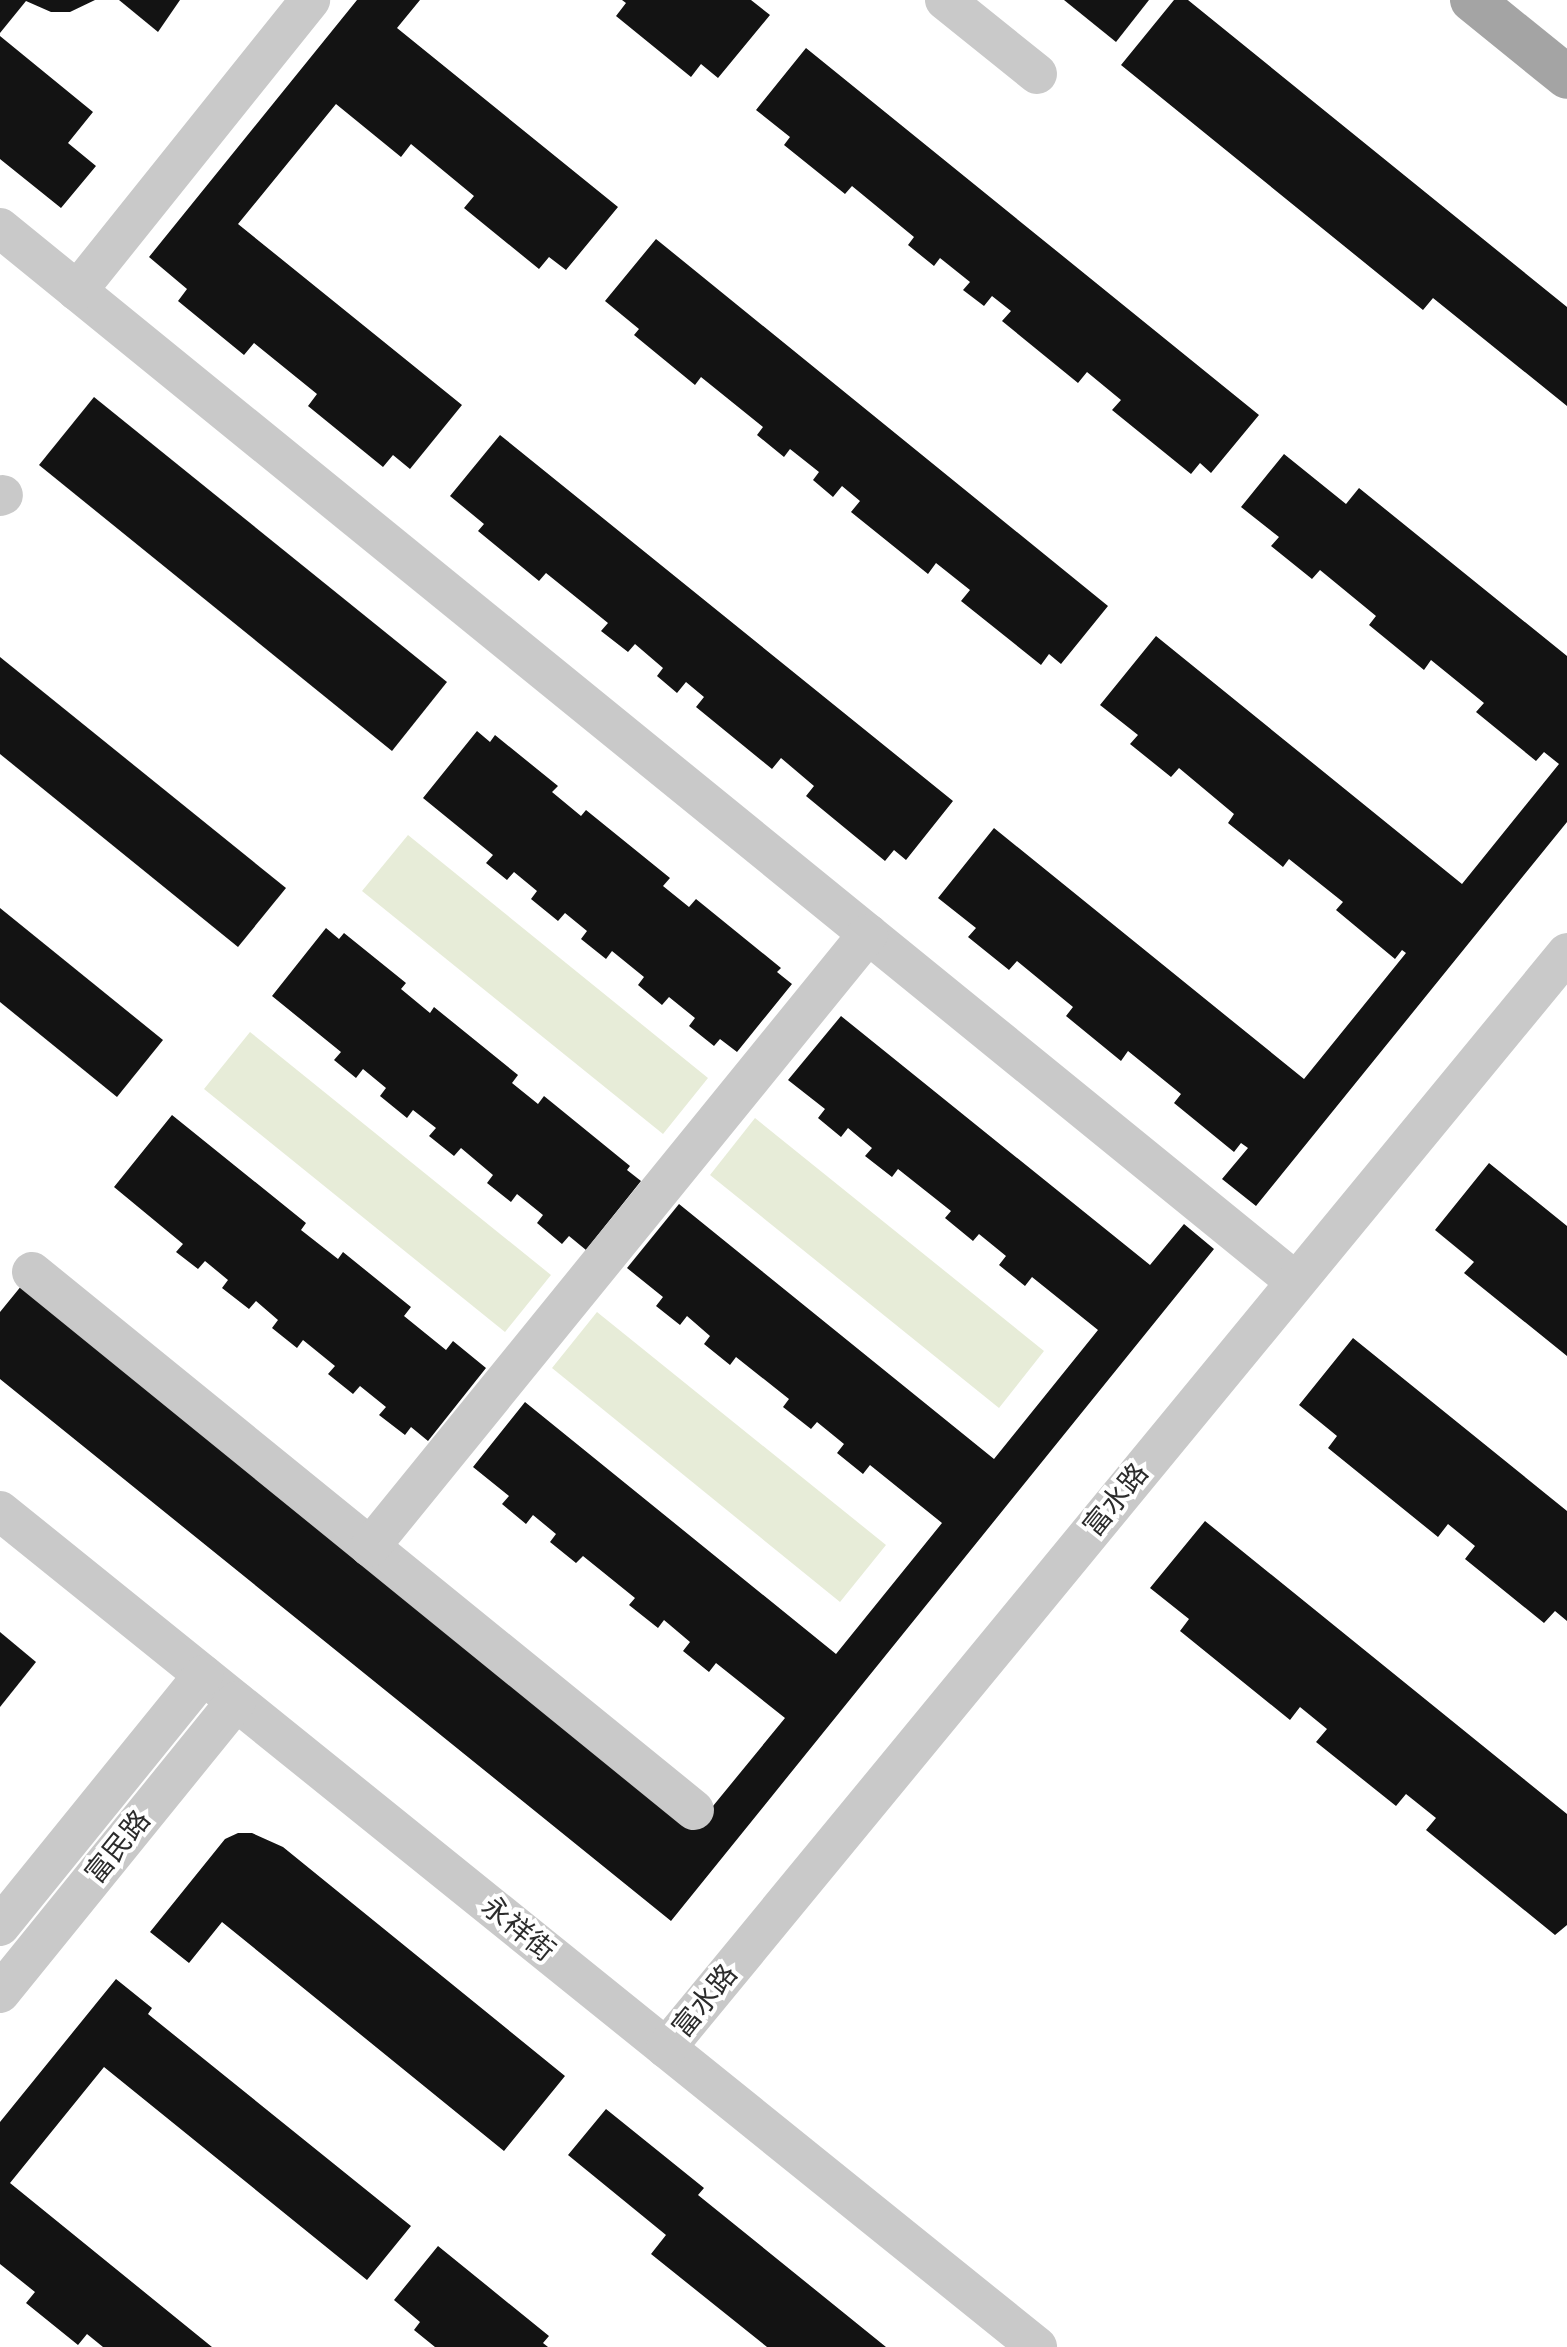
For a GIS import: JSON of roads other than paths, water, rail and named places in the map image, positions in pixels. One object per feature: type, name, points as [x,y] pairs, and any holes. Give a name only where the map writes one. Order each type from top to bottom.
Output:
[{"type":"main road","points":[[1472,0],[1567,77]]},
{"type":"street","points":[[77,291],[310,0]]},
{"type":"street","points":[[945,0],[1037,74]]},
{"type":"street","points":[[0,228],[1296,1282]]},
{"type":"street","points":[[370,1547],[868,934]]},
{"type":"street","name":"富水路","points":[[666,2048],[1567,953]]},
{"type":"street","points":[[32,1272],[694,1810]]},
{"type":"street","name":"永祥街","points":[[0,1511],[1028,2344]]},
{"type":"street","name":"富民路","points":[[0,1926],[203,1675]]},
{"type":"street","name":"富民路","points":[[0,1993],[236,1702]]}]
